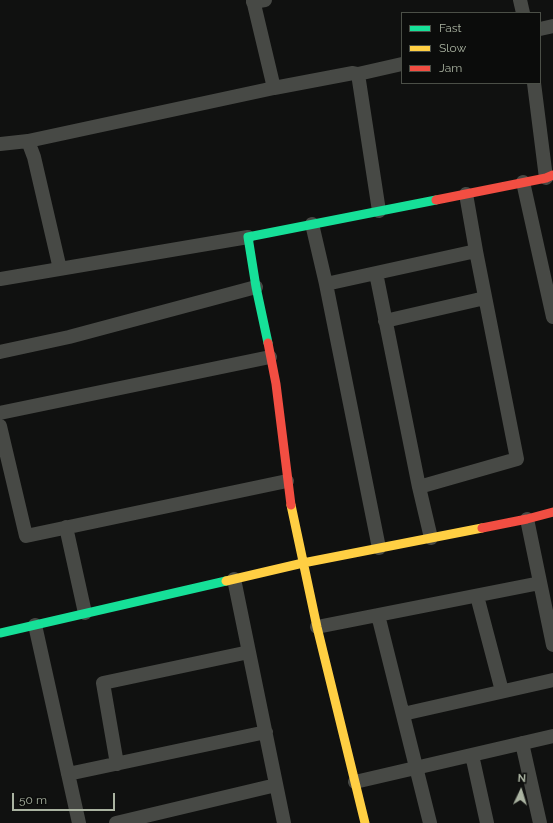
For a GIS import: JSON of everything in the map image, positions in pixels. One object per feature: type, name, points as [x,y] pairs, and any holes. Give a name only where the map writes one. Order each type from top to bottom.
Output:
[{"type":"street","points":[[520,0],[523,12]]},
{"type":"street","points":[[257,1],[274,88]]},
{"type":"street","points":[[541,30],[553,26]]},
{"type":"street","points":[[0,144],[28,141],[274,88],[353,73],[358,74],[401,64]]},
{"type":"street","points":[[358,74],[379,211]]},
{"type":"street","points":[[0,279],[248,237],[550,177],[534,84]]},
{"type":"street","points":[[28,141],[34,157],[60,269]]},
{"type":"street","points":[[523,182],[553,317]]},
{"type":"street","points":[[419,486],[517,459],[466,194]]},
{"type":"street","points":[[312,224],[326,284],[379,548]]},
{"type":"street","points":[[248,237],[256,287],[276,384],[287,481],[302,563],[365,823]]},
{"type":"street","points":[[326,284],[476,251]]},
{"type":"street","points":[[376,273],[431,538]]},
{"type":"street","points":[[0,352],[69,337],[256,287]]},
{"type":"street","points":[[385,321],[485,298]]},
{"type":"street","points":[[0,413],[270,357]]},
{"type":"street","points":[[0,426],[26,536],[287,481]]},
{"type":"street","points":[[0,633],[234,580],[302,563],[527,519],[553,512]]},
{"type":"street","points":[[527,519],[540,583],[550,621],[553,645]]},
{"type":"street","points":[[66,527],[85,613]]},
{"type":"street","points":[[234,580],[284,823]]},
{"type":"street","points":[[317,627],[540,583]]},
{"type":"street","points":[[477,596],[502,691]]},
{"type":"street","points":[[378,615],[430,823]]},
{"type":"street","points":[[35,625],[79,823]]},
{"type":"street","points":[[117,764],[103,683],[249,652]]},
{"type":"street","points":[[403,714],[553,680]]},
{"type":"street","points":[[68,774],[266,732]]},
{"type":"street","points":[[355,782],[553,736]]},
{"type":"street","points":[[522,743],[540,823]]},
{"type":"street","points":[[472,755],[487,823]]},
{"type":"street","points":[[116,823],[276,785]]},
{"type":"traffic: fast","points":[[268,343],[256,287],[248,237],[436,200]]},
{"type":"traffic: fast","points":[[0,633],[226,581]]},
{"type":"traffic: slow","points":[[291,505],[317,627],[365,823]]},
{"type":"traffic: slow","points":[[226,581],[303,563],[482,528]]},
{"type":"traffic: jam","points":[[436,200],[546,178],[553,175]]},
{"type":"traffic: jam","points":[[268,343],[276,384],[291,505]]},
{"type":"traffic: jam","points":[[482,528],[553,512]]}]
